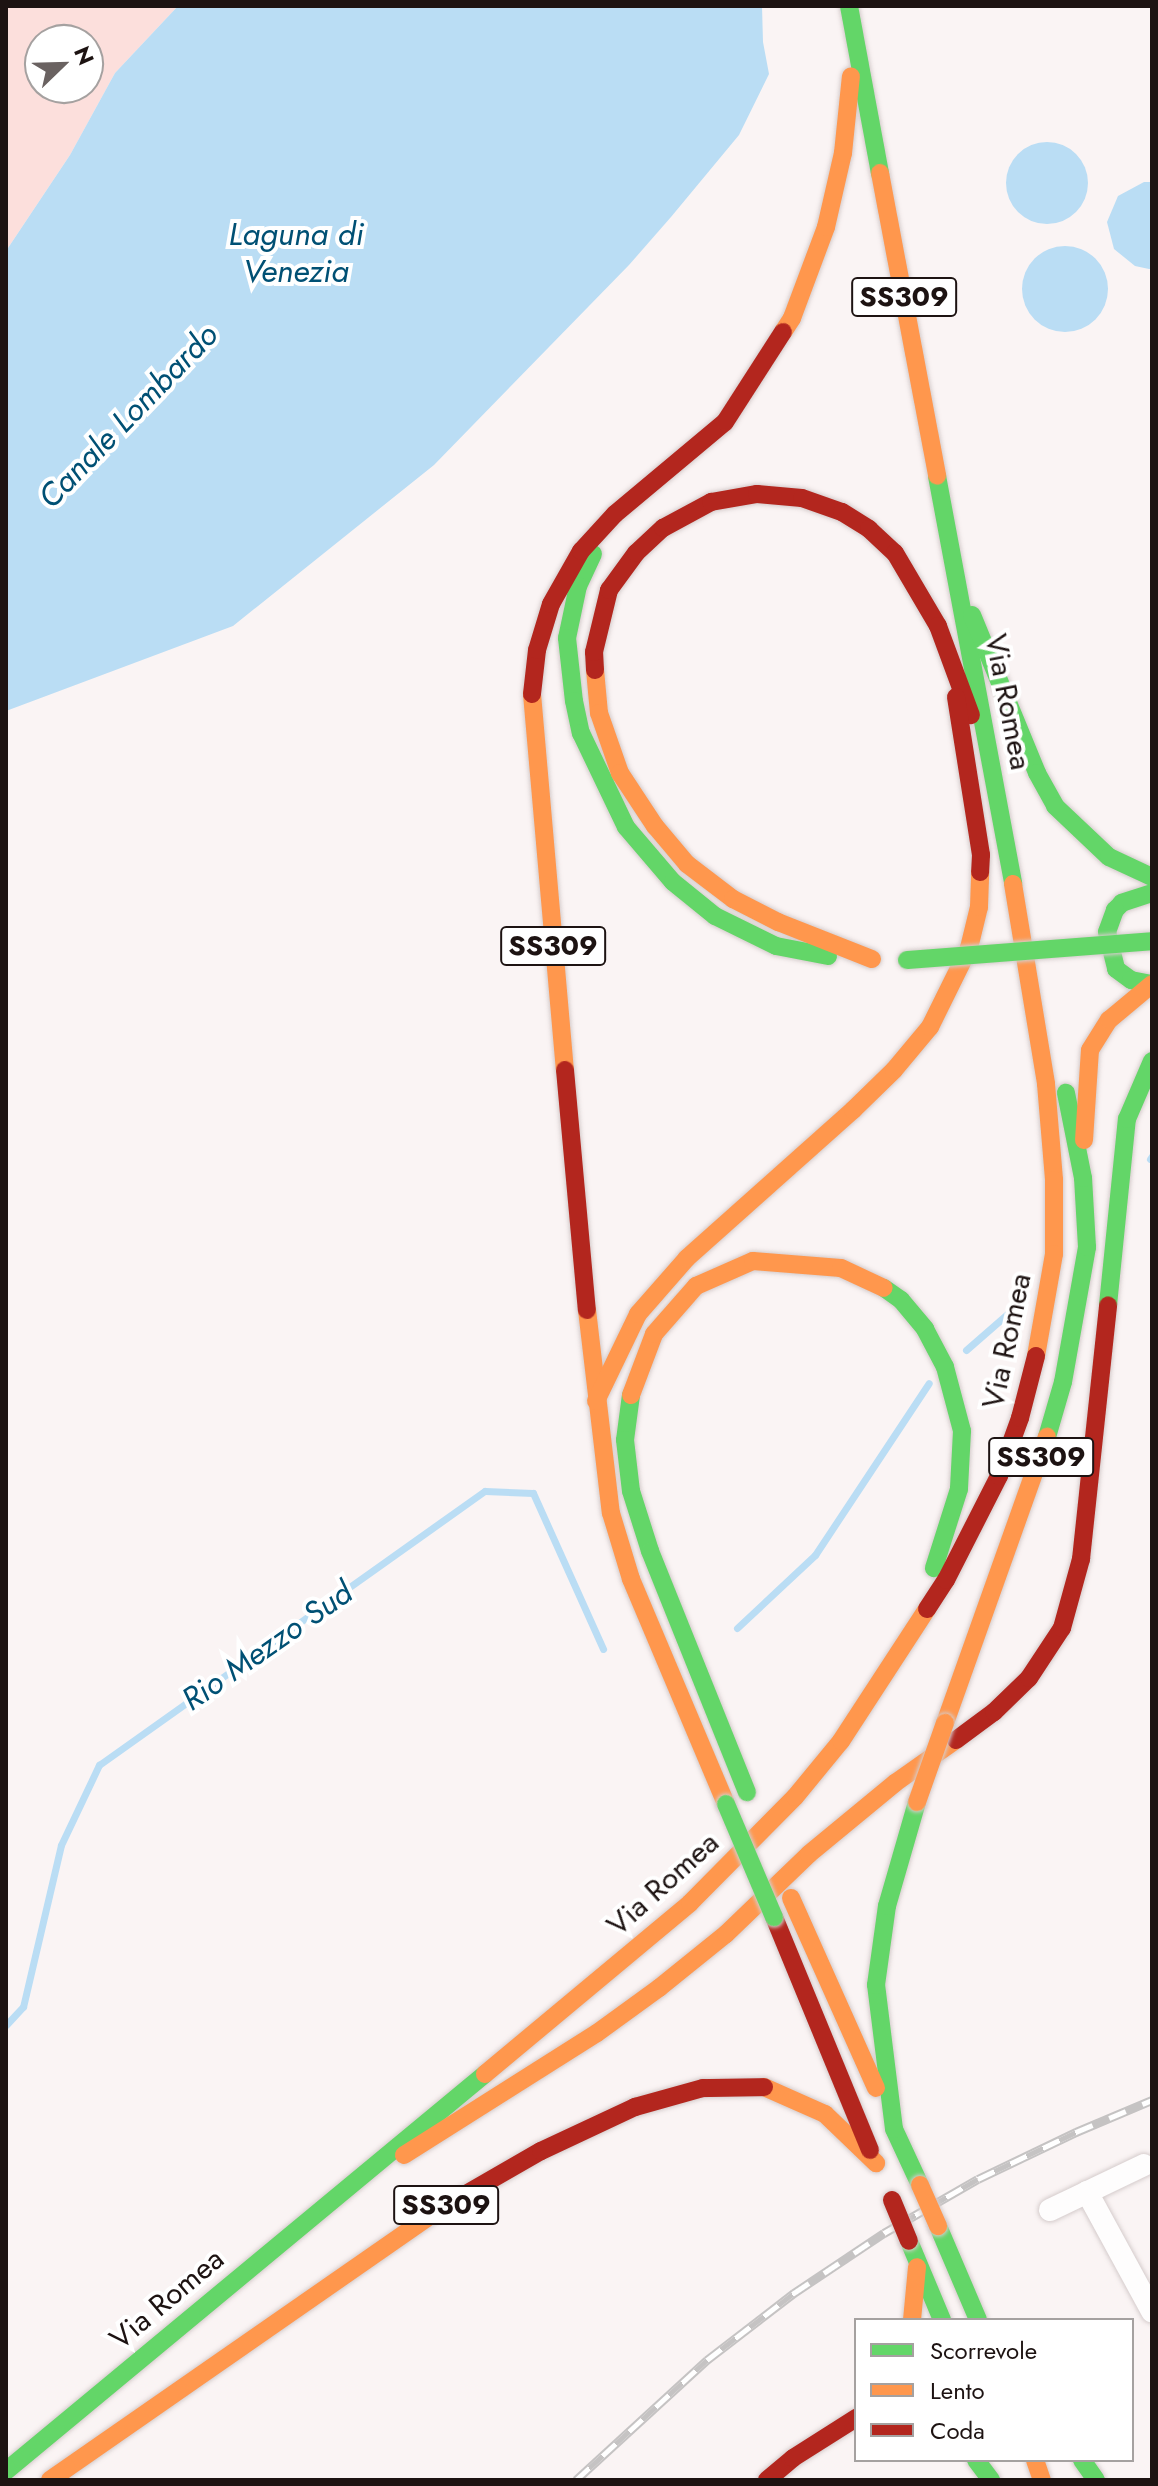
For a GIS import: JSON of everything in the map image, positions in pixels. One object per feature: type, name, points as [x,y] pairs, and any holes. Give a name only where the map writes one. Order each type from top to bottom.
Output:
[{"type":"main road","name":"SS309","points":[[851,15],[843,153],[826,227],[792,318],[725,422],[615,514],[581,551],[551,604],[537,650],[531,709],[596,1401],[611,1513],[631,1579],[884,2182]]},
{"type":"main road","name":"Via Romea","points":[[6,2471],[690,1903],[795,1797],[841,1741],[946,1580],[999,1476],[1020,1418],[1044,1323],[1054,1254],[1054,1180],[1046,1084],[1031,982],[851,15]]},
{"type":"main road","points":[[872,959],[778,922],[733,899],[687,864],[655,826],[620,773],[599,713],[594,652],[609,590],[636,553],[663,528],[711,502],[757,494],[802,498],[842,512],[869,529],[895,553],[919,589],[950,659],[996,794]]},
{"type":"main road","points":[[615,514],[578,586],[567,638],[581,733],[626,827],[673,882],[715,916],[776,946],[818,956],[907,960],[1152,941]]},
{"type":"main road","points":[[955,571],[1021,737],[1055,806],[1109,857],[1152,877]]},
{"type":"main road","points":[[596,1401],[638,1314],[687,1258],[894,1070],[930,1027],[963,962],[979,907],[981,855],[950,659]]},
{"type":"main road","points":[[1152,893],[1131,897],[1122,903],[1115,910],[1107,932],[1116,969],[1131,980],[1152,984]]},
{"type":"main road","points":[[1031,982],[1064,1086],[1083,1178]]},
{"type":"main road","points":[[1083,1178],[1084,1091],[1090,1050],[1109,1020],[1152,984]]},
{"type":"main road","points":[[312,2214],[597,2033],[659,1988],[726,1934],[809,1854],[895,1783],[994,1712],[1029,1678],[1062,1628],[1081,1559],[1127,1119],[1152,1061]]},
{"type":"main road","name":"SS309","points":[[894,2129],[876,1985],[887,1906],[917,1802],[1040,1460],[1063,1382],[1087,1247],[1083,1178]]},
{"type":"main road","name":"SS309","points":[[894,1663],[935,1567],[959,1489],[962,1431],[945,1367],[931,1341],[901,1300],[870,1279],[841,1268],[753,1261],[696,1286],[654,1334],[632,1384],[625,1440],[631,1491],[650,1551],[747,1792],[894,2129]]},
{"type":"main road","name":"SS309","points":[[50,2480],[431,2214],[541,2151],[635,2107],[703,2088],[760,2086],[795,2098],[825,2114],[884,2182]]},
{"type":"main road","points":[[894,2129],[977,2318]]},
{"type":"main road","points":[[884,2182],[941,2318]]},
{"type":"main road","points":[[952,2258],[994,2318]]},
{"type":"main road","points":[[912,2318],[917,2261]]},
{"type":"main road","points":[[767,2480],[793,2458],[852,2425]]},
{"type":"main road","points":[[978,2462],[991,2480]]},
{"type":"main road","points":[[1083,2462],[1096,2480]]},
{"type":"street","points":[[1050,2210],[1144,2165]]},
{"type":"street","points":[[1087,2192],[1152,2311]]},
{"type":"shaded area","points":[[6,6],[178,6],[115,73],[104,93],[104,24],[24,24],[24,104],[98,104],[70,155],[6,251]]},
{"type":"water","name":"Laguna di Venezia","points":[[178,6],[762,6],[763,42],[769,74],[739,135],[671,217],[629,265],[434,465],[233,626],[6,711],[6,251],[70,155],[98,104],[104,104],[104,93],[115,73]]},
{"type":"water","points":[[1047,142],[1063,145],[1076,154],[1085,167],[1088,183],[1085,199],[1076,212],[1063,221],[1047,224],[1031,221],[1018,212],[1009,199],[1006,183],[1009,167],[1018,154],[1031,145]]},
{"type":"water","points":[[1144,182],[1152,182],[1152,269],[1135,266],[1114,249],[1107,222],[1118,196]]},
{"type":"water","points":[[1065,246],[1082,249],[1096,258],[1105,272],[1108,289],[1105,306],[1096,320],[1082,329],[1065,332],[1048,329],[1034,320],[1025,306],[1022,289],[1025,272],[1034,258],[1048,249]]},
{"type":"waterway","name":"Rio Mezzo Sud","points":[[966,1350],[1013,1309]]},
{"type":"waterway","name":"Rio Mezzo Sud","points":[[737,1628],[815,1555],[929,1383]]},
{"type":"waterway","name":"Rio Mezzo Sud","points":[[6,2025],[23,2007],[61,1845],[99,1765],[485,1491],[533,1493],[603,1649]]},
{"type":"railway","points":[[576,2480],[707,2360],[794,2293],[884,2233],[978,2179],[1152,2100]]},
{"type":"traffic: fast","points":[[849,6],[880,173]]},
{"type":"traffic: fast","points":[[937,476],[1013,884]]},
{"type":"traffic: fast","points":[[593,554],[578,586],[567,638],[574,701],[581,733],[626,827],[673,882],[715,916],[776,946],[828,956]]},
{"type":"traffic: fast","points":[[972,615],[1037,773],[1055,806],[1109,857],[1152,877]]},
{"type":"traffic: fast","points":[[1152,893],[1122,903],[1115,910],[1107,932],[1116,969],[1131,980],[1152,984]]},
{"type":"traffic: fast","points":[[907,960],[1152,941]]},
{"type":"traffic: fast","points":[[1108,1305],[1127,1119],[1152,1061]]},
{"type":"traffic: fast","points":[[1047,1437],[1063,1382],[1087,1247],[1083,1178],[1066,1093]]},
{"type":"traffic: fast","points":[[884,1288],[901,1300],[925,1329],[945,1367],[962,1431],[959,1489],[934,1568]]},
{"type":"traffic: fast","points":[[631,1395],[625,1440],[631,1491],[650,1551],[747,1792]]},
{"type":"traffic: fast","points":[[894,2129],[876,1985],[887,1906],[917,1802]]},
{"type":"traffic: fast","points":[[726,1804],[774,1917]]},
{"type":"traffic: fast","points":[[6,2471],[485,2074]]},
{"type":"traffic: fast","points":[[894,2129],[920,2185]]},
{"type":"traffic: fast","points":[[938,2226],[977,2318]]},
{"type":"traffic: fast","points":[[909,2241],[941,2318]]},
{"type":"traffic: fast","points":[[978,2462],[991,2480]]},
{"type":"traffic: fast","points":[[1083,2462],[1096,2480]]},
{"type":"traffic: slow","points":[[783,332],[792,318],[826,227],[843,153],[851,76]]},
{"type":"traffic: slow","points":[[880,173],[937,476]]},
{"type":"traffic: slow","points":[[595,670],[599,713],[620,773],[655,826],[687,864],[733,899],[778,922],[872,959]]},
{"type":"traffic: slow","points":[[532,694],[565,1070]]},
{"type":"traffic: slow","points":[[596,1401],[638,1314],[687,1258],[853,1110],[894,1070],[930,1027],[969,948],[979,907],[980,872]]},
{"type":"traffic: slow","points":[[1013,884],[1046,1084],[1054,1180],[1054,1254],[1036,1356]]},
{"type":"traffic: slow","points":[[1084,1140],[1090,1050],[1109,1020],[1152,984]]},
{"type":"traffic: slow","points":[[631,1395],[654,1334],[696,1286],[753,1261],[841,1268],[884,1288]]},
{"type":"traffic: slow","points":[[587,1310],[611,1513],[631,1579],[726,1804]]},
{"type":"traffic: slow","points":[[945,1723],[1047,1437]]},
{"type":"traffic: slow","points":[[485,2074],[690,1903],[795,1797],[841,1741],[927,1609]]},
{"type":"traffic: slow","points":[[917,1802],[945,1723]]},
{"type":"traffic: slow","points":[[404,2155],[597,2033],[659,1988],[726,1934],[809,1854],[895,1783],[956,1740]]},
{"type":"traffic: slow","points":[[791,1898],[876,2088]]},
{"type":"traffic: slow","points":[[764,2087],[825,2114],[876,2163]]},
{"type":"traffic: slow","points":[[920,2185],[938,2226]]},
{"type":"traffic: slow","points":[[50,2480],[440,2209]]},
{"type":"traffic: slow","points":[[912,2318],[917,2267]]},
{"type":"traffic: slow","points":[[1036,2462],[1042,2480]]},
{"type":"traffic: jam","points":[[532,694],[537,650],[551,604],[581,551],[615,514],[725,422],[783,332]]},
{"type":"traffic: jam","points":[[595,670],[594,652],[609,590],[636,553],[663,528],[711,502],[757,494],[802,498],[842,512],[869,529],[895,553],[938,626],[971,715]]},
{"type":"traffic: jam","points":[[956,697],[981,855],[980,872]]},
{"type":"traffic: jam","points":[[565,1070],[587,1310]]},
{"type":"traffic: jam","points":[[956,1740],[994,1712],[1029,1678],[1062,1628],[1081,1559],[1108,1305]]},
{"type":"traffic: jam","points":[[927,1609],[946,1580],[999,1476],[1020,1418],[1036,1356]]},
{"type":"traffic: jam","points":[[774,1917],[870,2150]]},
{"type":"traffic: jam","points":[[440,2209],[541,2151],[635,2107],[703,2088],[764,2087]]},
{"type":"traffic: jam","points":[[892,2200],[909,2241]]},
{"type":"traffic: jam","points":[[767,2480],[793,2458],[854,2419]]},
{"type":"water label","name":"Canale Lombardo","points":[[128,416]]}]
